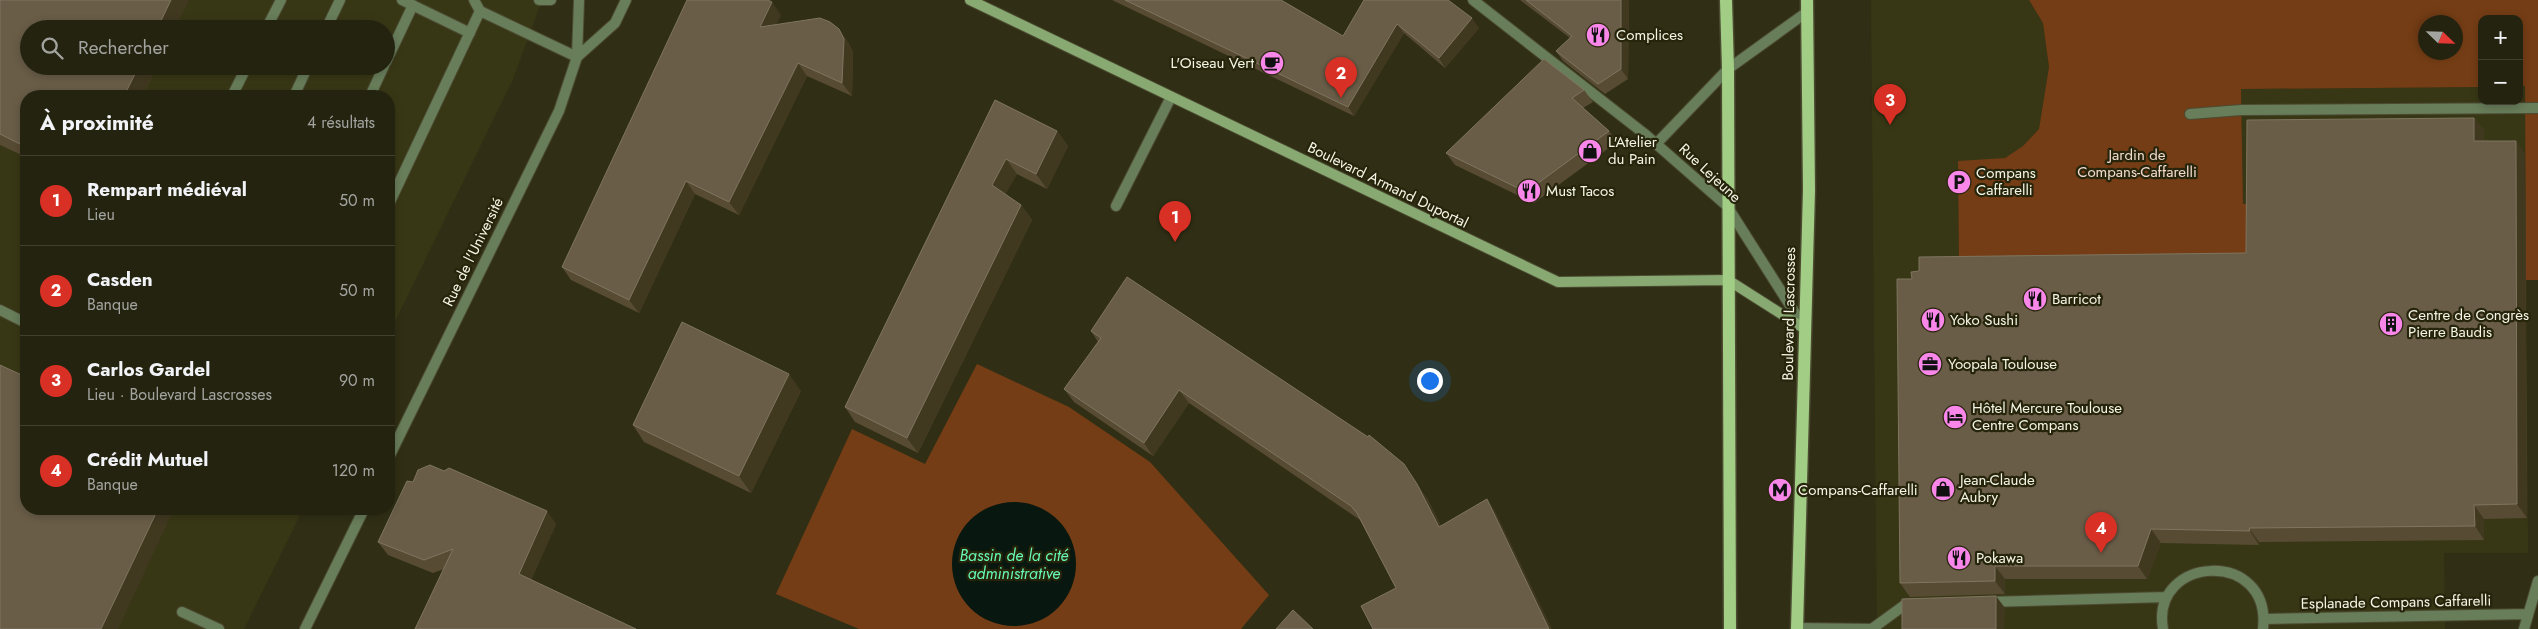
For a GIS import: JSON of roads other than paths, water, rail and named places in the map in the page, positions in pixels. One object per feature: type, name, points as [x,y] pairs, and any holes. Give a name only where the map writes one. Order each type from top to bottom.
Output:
[{"type":"main road","points":[[1726,0],[1728,70],[1730,629]]},
{"type":"main road","name":"Boulevard Lascrosses","points":[[1797,629],[1808,190],[1807,6]]},
{"type":"street","points":[[270,20],[280,0]]},
{"type":"street","points":[[330,20],[340,0]]},
{"type":"street","points":[[402,0],[470,33]]},
{"type":"street","points":[[474,0],[480,11],[577,57],[615,23],[626,0]]},
{"type":"street","points":[[539,0],[551,0]]},
{"type":"street","name":"Rue de l'Université","points":[[395,445],[559,112],[577,57],[579,0]]},
{"type":"street","name":"Boulevard Armand Duportal","points":[[970,0],[1558,282],[1728,280]]},
{"type":"street","name":"Rue Lejeune","points":[[1473,0],[1657,144],[1727,206],[1805,329]]},
{"type":"street","points":[[395,43],[413,5]]},
{"type":"street","name":"Rue Lejeune","points":[[1657,144],[1728,70],[1807,6]]},
{"type":"street","points":[[395,191],[480,11]]},
{"type":"street","points":[[235,90],[243,75]]},
{"type":"street","points":[[297,90],[304,75]]},
{"type":"street","points":[[373,90],[380,75]]},
{"type":"street","points":[[1116,206],[1171,97]]},
{"type":"street","points":[[2190,114],[2242,110],[2538,108]]},
{"type":"street","points":[[1728,280],[1805,329]]},
{"type":"street","points":[[0,310],[20,320]]},
{"type":"street","points":[[305,629],[361,515]]},
{"type":"street","name":"Esplanade Compans Caffarelli","points":[[2167,597],[2182,580],[2202,570],[2224,571],[2245,580],[2259,597],[2264,624],[2528,614]]},
{"type":"street","points":[[2524,629],[2538,581]]},
{"type":"street","points":[[1974,602],[2167,597],[2161,619],[2163,629]]},
{"type":"street","points":[[1797,629],[1874,628],[1906,604],[1925,603]]},
{"type":"street","points":[[182,612],[220,629]]},
{"type":"water","name":"Bassin de la cité administrative","points":[[1014,502],[1038,507],[1058,520],[1071,540],[1076,564],[1071,588],[1058,608],[1038,621],[1014,626],[990,621],[970,608],[957,588],[952,564],[957,540],[970,520],[990,507]]},
{"type":"place","name":"Complices","points":[[1598,35]]},
{"type":"place","name":"L'Oiseau Vert","points":[[1272,63]]},
{"type":"place","name":"Casden","points":[[1341,98]]},
{"type":"place","name":"Carlos Gardel","points":[[1890,125]]},
{"type":"place","name":"L'Atelier du Pain","points":[[1590,151]]},
{"type":"place","name":"Compans Caffarelli","points":[[1959,182]]},
{"type":"place","name":"Must Tacos","points":[[1529,191]]},
{"type":"place","name":"Rempart médiéval","points":[[1175,242]]},
{"type":"place","name":"Barricot","points":[[2035,299]]},
{"type":"place","name":"Yoko Sushi","points":[[1933,320]]},
{"type":"place","name":"Centre de Congrès Pierre Baudis","points":[[2391,324]]},
{"type":"place","name":"Yoopala Toulouse","points":[[1930,364]]},
{"type":"place","name":"Hôtel Mercure Toulouse Centre Compans","points":[[1955,417]]},
{"type":"place","name":"Jean-Claude Aubry","points":[[1943,489]]},
{"type":"place","name":"Compans-Caffarelli","points":[[1780,490]]},
{"type":"place","name":"Crédit Mutuel","points":[[2101,553]]},
{"type":"place","name":"Pokawa","points":[[1959,558]]},
{"type":"park label","name":"Jardin de Compans-Caffarelli","points":[[2137,164]]}]
